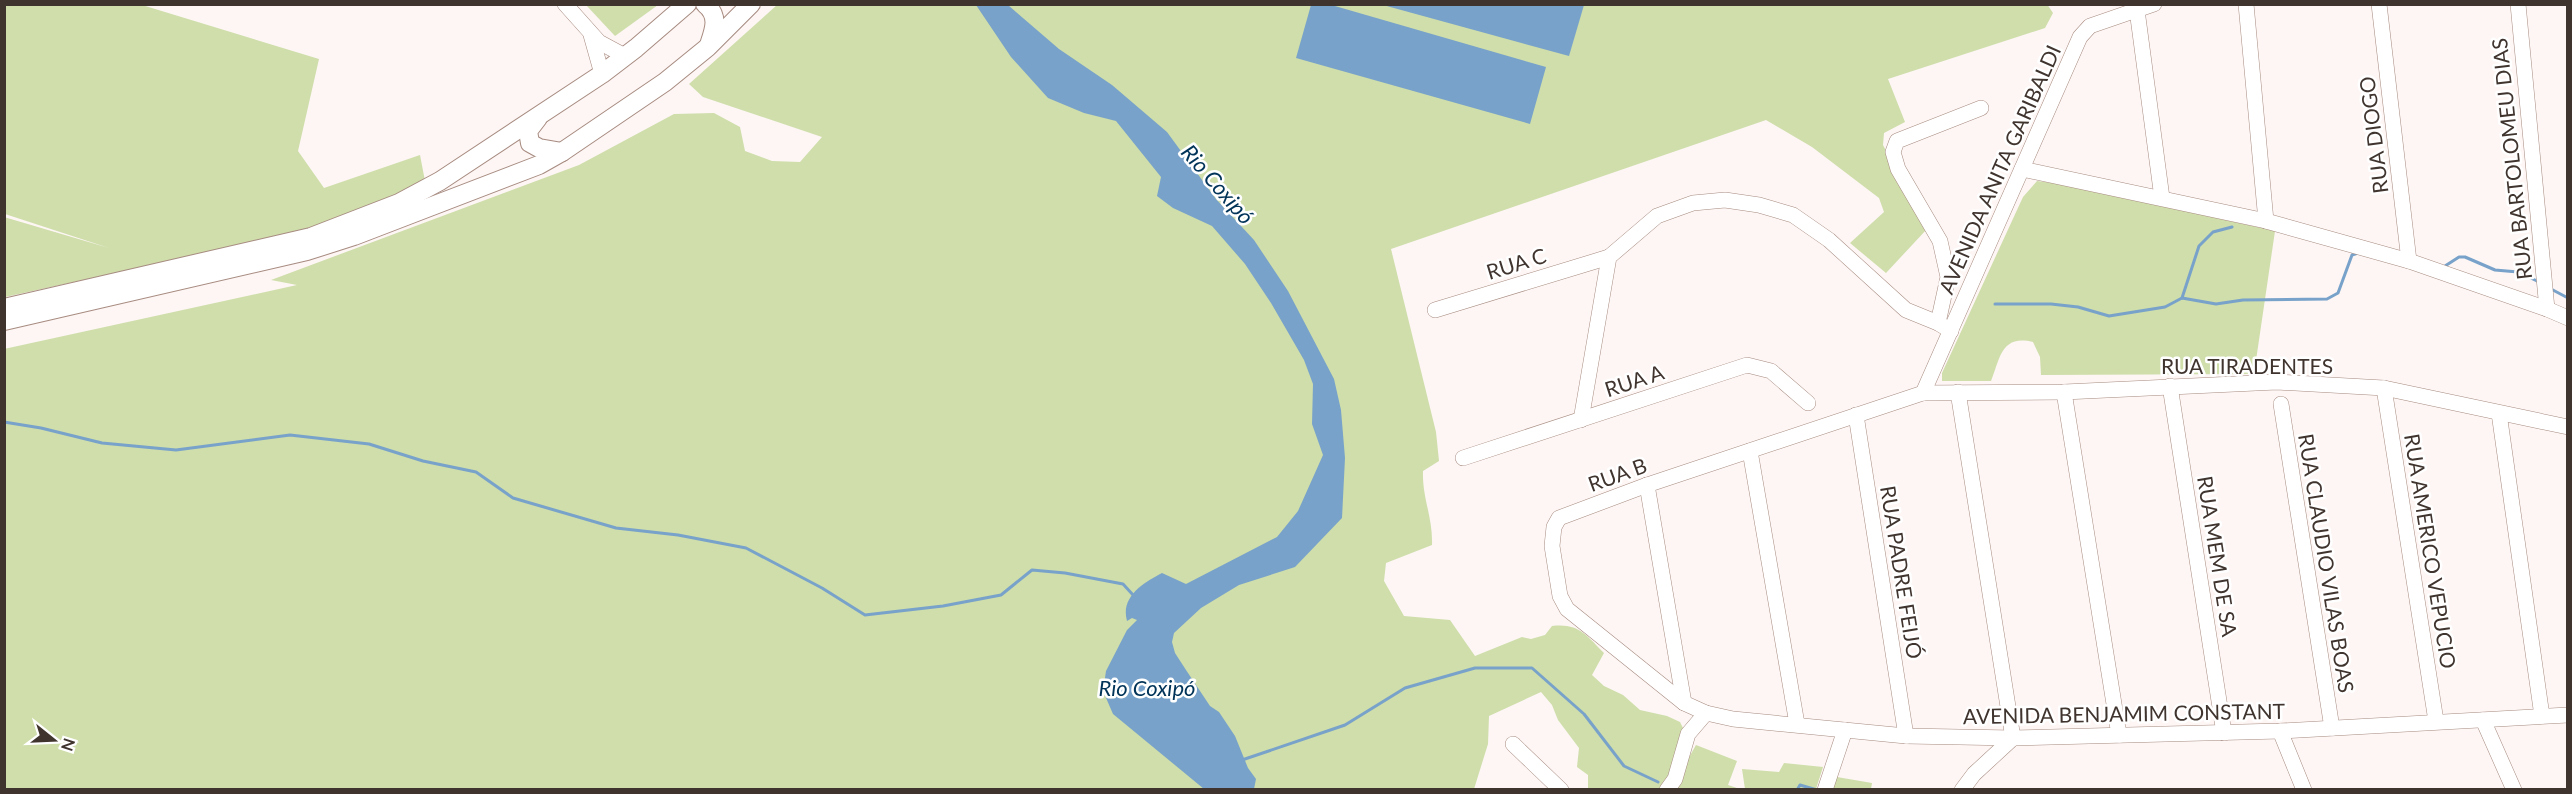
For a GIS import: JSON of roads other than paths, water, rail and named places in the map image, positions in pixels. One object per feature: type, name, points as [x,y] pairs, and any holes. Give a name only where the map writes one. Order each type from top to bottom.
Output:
[{"type":"main road","points":[[4,308],[238,255],[340,227],[426,189],[602,74],[687,4]]},
{"type":"main road","points":[[705,4],[715,17],[715,27],[708,47]]},
{"type":"main road","points":[[4,321],[307,251],[354,236],[538,165],[638,103],[708,47],[751,4]]},
{"type":"main road","points":[[543,113],[528,130],[530,143],[539,148],[562,152]]},
{"type":"street","points":[[565,4],[591,35],[609,49],[625,56]]},
{"type":"street","name":"AVENIDA ANITA GARIBALDI","points":[[1923,393],[1944,327],[2022,169],[2080,37],[2090,26],[2154,4]]},
{"type":"street","points":[[2246,4],[2266,220]]},
{"type":"street","name":"RUA DIOGO","points":[[2379,4],[2409,261]]},
{"type":"street","name":"RUA BARTOLOMEU DIAS","points":[[2518,4],[2547,309]]},
{"type":"street","points":[[2137,10],[2162,198]]},
{"type":"street","points":[[591,35],[602,74]]},
{"type":"street","points":[[1581,420],[1609,257],[1658,216],[1693,203],[1725,200],[1760,205],[1792,215],[1829,240],[1906,310],[1944,327],[1948,277],[1940,241],[1898,169],[1893,152],[1897,141],[1981,108]]},
{"type":"street","points":[[2022,169],[2266,220],[2409,261],[2568,318]]},
{"type":"street","name":"RUA C","points":[[1435,310],[1609,257]]},
{"type":"street","name":"RUA A","points":[[1463,458],[1747,365],[1771,371],[1808,403]]},
{"type":"street","name":"RUA TIRADENTES","points":[[1923,393],[2064,392],[2277,382],[2384,388],[2568,427]]},
{"type":"street","name":"RUA MEM DE SA","points":[[2170,386],[2224,733]]},
{"type":"street","name":"RUA AMERICO VEPUCIO","points":[[2384,388],[2436,721]]},
{"type":"street","points":[[1958,392],[2013,738],[1974,774],[1962,789]]},
{"type":"street","points":[[2064,392],[2119,735]]},
{"type":"street","name":"RUA B","points":[[1684,704],[1574,616],[1560,596],[1552,546],[1554,527],[1559,518],[1647,485],[1923,393]]},
{"type":"street","name":"RUA CLAUDIO VILAS BOAS","points":[[2281,404],[2332,728]]},
{"type":"street","points":[[2499,413],[2542,716]]},
{"type":"street","name":"RUA PADRE FEIJÓ","points":[[1856,415],[1906,736]]},
{"type":"street","points":[[1750,451],[1797,724]]},
{"type":"street","points":[[1647,485],[1684,704]]},
{"type":"street","name":"AVENIDA BENJAMIM CONSTANT","points":[[1684,704],[1706,713],[1733,719],[1906,736],[2013,738],[2280,731],[2568,714]]},
{"type":"street","points":[[1667,789],[1675,779],[1688,734],[1706,713]]},
{"type":"street","points":[[2483,720],[2509,788]]},
{"type":"street","points":[[1826,788],[1845,730]]},
{"type":"street","points":[[2280,731],[2304,789]]},
{"type":"street","points":[[1514,744],[1561,789]]},
{"type":"water","points":[[1328,4],[1546,67],[1530,124],[1296,58],[1311,5]]},
{"type":"water","name":"Rio Coxipó","points":[[976,5],[1008,5],[1059,49],[1112,85],[1167,132],[1216,199],[1254,240],[1288,291],[1334,379],[1341,410],[1345,458],[1342,518],[1295,567],[1239,585],[1201,608],[1174,633],[1172,642],[1175,653],[1210,706],[1219,712],[1235,736],[1248,768],[1256,779],[1254,789],[1204,789],[1113,714],[1103,691],[1106,671],[1127,630],[1137,620],[1132,618],[1127,621],[1126,612],[1127,604],[1136,591],[1162,573],[1186,584],[1277,537],[1298,511],[1323,455],[1312,424],[1313,384],[1304,360],[1271,303],[1245,264],[1212,226],[1173,208],[1157,196],[1161,177],[1116,121],[1084,113],[1048,98],[1011,57]]},
{"type":"water","points":[[1383,5],[1584,5],[1569,56]]},
{"type":"waterway","points":[[2182,298],[2199,246],[2213,232],[2232,227]]},
{"type":"waterway","points":[[1995,304],[2051,304],[2078,307],[2109,316],[2165,307],[2182,298],[2216,304],[2243,300],[2327,299],[2338,293],[2352,255],[2358,253]]},
{"type":"waterway","points":[[2445,266],[2459,257],[2465,257],[2495,270],[2518,272],[2537,281]]},
{"type":"waterway","points":[[2551,289],[2568,298]]},
{"type":"waterway","points":[[4,422],[41,428],[102,443],[176,450],[290,435],[369,444],[423,461],[476,472],[513,498],[616,528],[678,535],[746,548],[822,588],[865,615],[943,606],[1001,595],[1032,570],[1065,573],[1123,584],[1134,596]]},
{"type":"waterway","points":[[1242,760],[1345,725],[1405,688],[1475,668],[1532,668],[1584,714],[1624,766],[1658,782]]},
{"type":"waterway","points":[[1797,790],[1800,785],[1817,790]]}]
